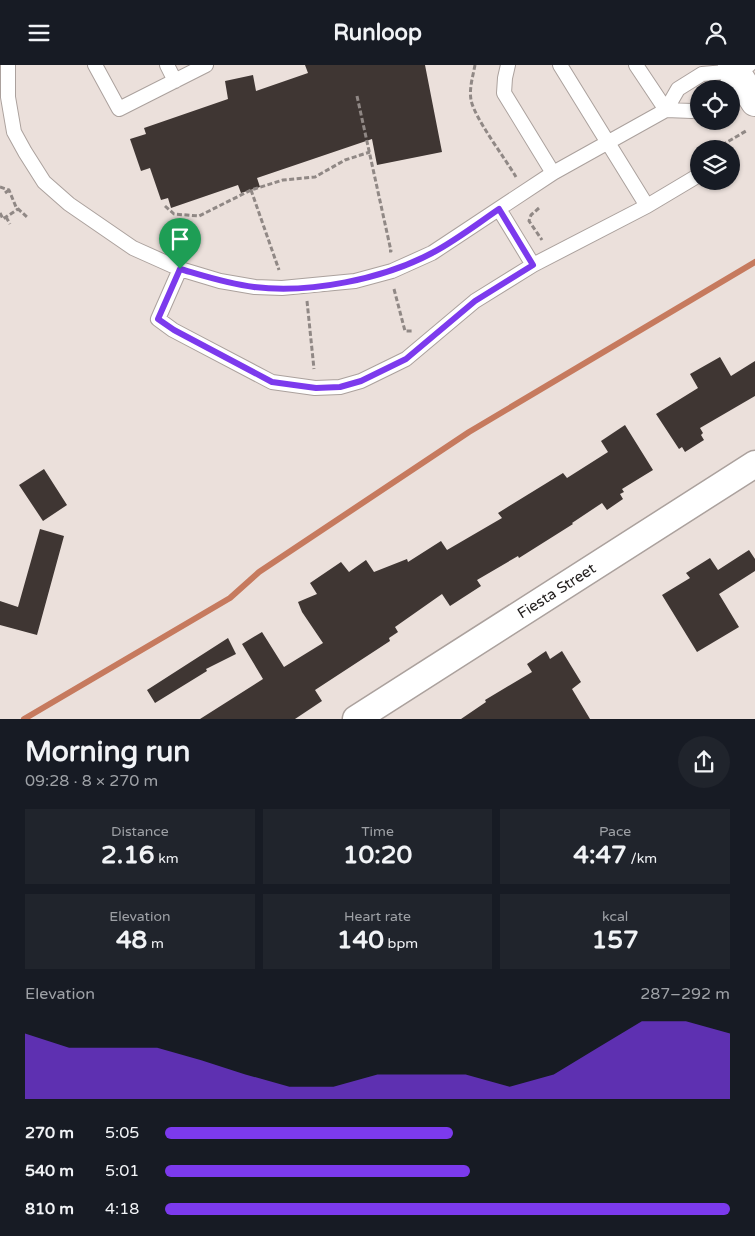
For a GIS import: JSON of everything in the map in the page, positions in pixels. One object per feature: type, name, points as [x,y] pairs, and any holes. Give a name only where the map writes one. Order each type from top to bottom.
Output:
[{"type":"street","points":[[735,73],[755,102]]},
{"type":"street","name":"Fiesta Street","points":[[356,719],[755,464]]},
{"type":"lane","points":[[8,65],[8,97],[14,131],[44,182],[70,204],[133,248],[180,269],[220,281],[255,287],[298,287],[355,281],[392,271],[432,253],[554,173],[666,110],[678,89],[702,74],[735,73]]},
{"type":"lane","points":[[96,65],[119,109],[206,65]]},
{"type":"lane","points":[[167,65],[175,81]]},
{"type":"lane","points":[[508,65],[504,78],[504,93],[554,173]]},
{"type":"lane","points":[[560,65],[647,206]]},
{"type":"lane","points":[[636,65],[666,110]]},
{"type":"lane","points":[[666,110],[690,111]]},
{"type":"lane","points":[[180,269],[158,319],[174,330],[272,382],[316,388],[340,387],[361,381],[406,359],[475,301],[533,265],[647,206],[690,180]]},
{"type":"lane","points":[[499,209],[533,265]]},
{"type":"path","points":[[475,65],[471,82],[471,99],[477,114],[519,182]]},
{"type":"path","points":[[357,96],[391,251],[383,254]]},
{"type":"path","points":[[731,140],[746,131]]},
{"type":"path","points":[[165,206],[174,214],[199,216],[251,190],[283,180],[315,177],[345,160],[370,152]]},
{"type":"path","points":[[0,187],[9,190],[18,209],[27,217]]},
{"type":"path","points":[[5,193],[9,190]]},
{"type":"path","points":[[251,190],[280,270]]},
{"type":"path","points":[[539,208],[531,215],[530,221],[542,239],[545,240]]},
{"type":"path","points":[[3,219],[18,209]]},
{"type":"path","points":[[0,213],[3,219],[10,224]]},
{"type":"path","points":[[272,270],[285,270]]},
{"type":"path","points":[[392,284],[405,331],[417,331]]},
{"type":"path","points":[[307,301],[314,369]]},
{"type":"building","points":[[305,65],[425,65],[442,152],[377,165],[372,139],[257,178],[260,187],[241,193],[238,185],[171,208],[168,198],[161,200],[150,168],[141,171],[130,139],[146,134],[144,128],[228,99],[225,81],[253,75],[256,91],[308,73]]},
{"type":"building","points":[[720,357],[731,376],[755,361],[755,396],[700,428],[704,440],[685,452],[682,447],[679,449],[656,414],[698,388],[690,374]]},
{"type":"building","points":[[625,425],[653,470],[622,489],[624,492],[620,494],[623,499],[607,510],[602,503],[519,558],[518,556],[477,580],[481,586],[450,606],[442,594],[395,627],[398,632],[389,638],[390,641],[315,690],[322,701],[295,719],[200,719],[263,679],[242,644],[262,632],[284,667],[323,643],[302,612],[298,602],[317,594],[310,583],[341,562],[349,572],[366,560],[374,572],[407,559],[408,562],[441,541],[447,550],[502,518],[498,513],[563,473],[567,478],[608,452],[601,441]]},
{"type":"building","points":[[44,469],[67,505],[43,521],[19,485]]},
{"type":"building","points":[[40,529],[64,536],[37,635],[0,625],[0,601],[18,607]]},
{"type":"building","points":[[749,550],[755,559],[755,571],[719,594],[739,627],[697,652],[662,595],[690,578],[686,573],[710,558],[718,570]]},
{"type":"building","points":[[228,638],[236,654],[206,669],[207,671],[155,703],[147,690]]},
{"type":"building","points":[[546,651],[550,659],[562,651],[581,682],[572,689],[590,719],[461,719],[486,702],[485,700],[532,672],[527,664]]},
{"type":"waterway","points":[[24,719],[230,598],[259,572],[469,432],[755,262]]},
{"type":"route","points":[[499,209],[533,265],[475,301],[406,359],[361,381],[340,387],[316,388],[272,382],[174,330],[158,319],[180,269],[220,281],[255,287],[306,287],[355,281],[392,271],[432,253],[499,209]]}]
